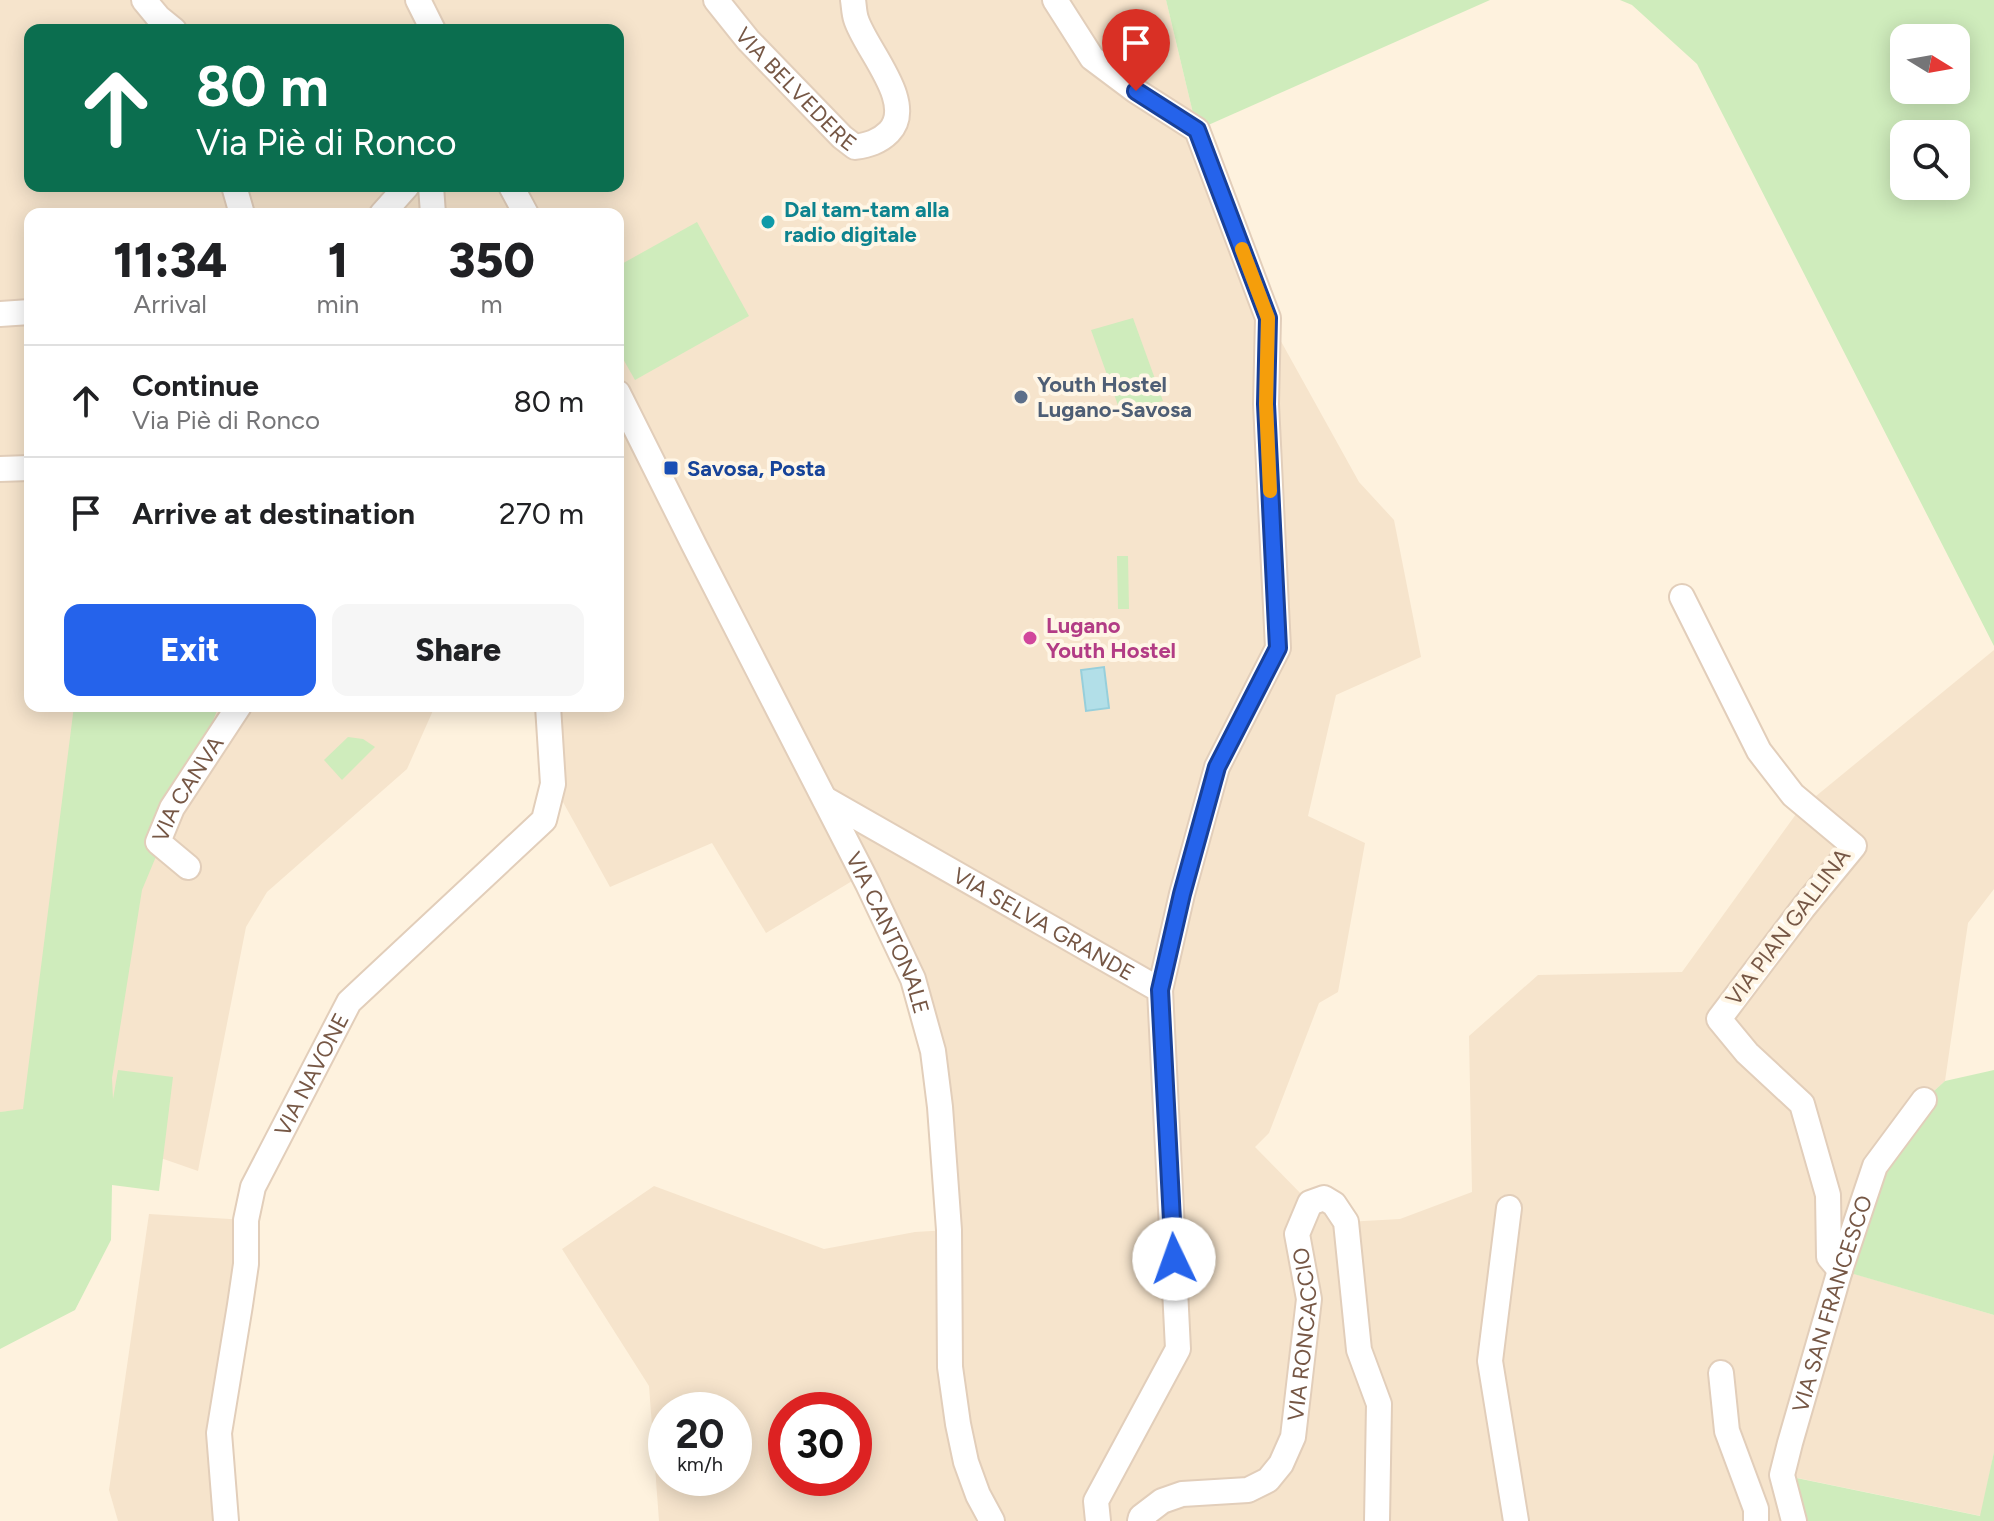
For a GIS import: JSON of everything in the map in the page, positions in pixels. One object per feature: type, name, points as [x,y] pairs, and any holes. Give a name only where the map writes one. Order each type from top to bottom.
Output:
[{"type":"street","points":[[144,0],[167,24]]},
{"type":"street","points":[[418,0],[430,24]]},
{"type":"street","name":"VIA BELVEDERE","points":[[716,0],[748,40],[855,147],[879,140],[891,130],[897,117],[896,98],[856,19],[853,0]]},
{"type":"street","points":[[1055,0],[1092,58],[1197,130],[1268,318],[1266,404],[1278,648],[1217,767],[1182,894],[1160,990]]},
{"type":"street","points":[[387,208],[402,192]]},
{"type":"street","points":[[0,314],[24,312]]},
{"type":"street","name":"VIA CANTONALE","points":[[624,405],[868,884],[913,979],[933,1051],[940,1107],[949,1230],[950,1367],[958,1424],[966,1462],[992,1521]]},
{"type":"street","points":[[0,469],[24,468]]},
{"type":"street","name":"VIA PIAN GALLINA","points":[[1682,597],[1759,751],[1793,795],[1854,846],[1719,1019],[1747,1053],[1802,1104],[1828,1195],[1829,1257],[1840,1270]]},
{"type":"street","name":"VIA CANVA","points":[[188,867],[158,842],[172,808],[235,712]]},
{"type":"street","name":"VIA NAVONE","points":[[226,1521],[219,1433],[244,1277],[246,1220],[253,1187],[349,1002],[544,820],[553,784],[548,712]]},
{"type":"street","name":"VIA SELVA GRANDE","points":[[824,799],[1160,990],[1178,1349],[1096,1501],[1098,1521]]},
{"type":"street","name":"VIA SAN FRANCESCO","points":[[1794,1521],[1782,1475],[1840,1270],[1875,1166],[1924,1100]]},
{"type":"street","name":"VIA RONCACCIO","points":[[1140,1521],[1162,1501],[1182,1494],[1248,1490],[1268,1480],[1281,1464],[1293,1437],[1309,1299],[1297,1234],[1310,1203],[1324,1198],[1334,1204],[1346,1222],[1359,1350],[1379,1404],[1377,1521]]},
{"type":"street","points":[[1509,1208],[1490,1361],[1516,1521]]},
{"type":"street","points":[[1721,1373],[1727,1431],[1756,1509],[1756,1521]]},
{"type":"shaded area","points":[[0,0],[1166,0],[1197,130],[1268,318],[1359,482],[1394,520],[1421,657],[1336,695],[1308,816],[1365,843],[1338,992],[1319,1003],[1269,1133],[1255,1147],[1310,1203],[1346,1222],[1400,1219],[1472,1192],[1469,1036],[1538,975],[1682,972],[1799,810],[1994,650],[1994,889],[1968,923],[1945,1081],[1924,1100],[1841,1270],[1994,1315],[1994,1452],[1981,1516],[1783,1475],[1794,1521],[659,1521],[657,1496],[752,1496],[752,1392],[649,1392],[649,1386],[562,1249],[654,1186],[824,1249],[915,1232],[949,1230],[933,1051],[862,875],[766,933],[712,843],[610,887],[553,784],[548,712],[624,712],[624,208],[24,208],[24,712],[432,712],[407,769],[267,892],[246,927],[198,1171],[23,1110],[0,1112]]},
{"type":"shaded area","points":[[149,1214],[246,1220],[219,1433],[226,1521],[118,1521],[109,1490]]},
{"type":"green space","points":[[1166,0],[1490,0],[1197,130]]},
{"type":"green space","points":[[1620,0],[1994,0],[1994,646],[1697,64],[1632,5]]},
{"type":"green space","points":[[697,222],[749,316],[635,380],[624,361],[624,263]]},
{"type":"green space","points":[[1133,318],[1163,401],[1120,411],[1091,330]]},
{"type":"green space","points":[[1117,556],[1128,556],[1129,609],[1118,609]]},
{"type":"green space","points":[[73,712],[216,712],[142,890],[112,1078],[113,1099],[118,1070],[173,1077],[159,1191],[112,1185],[111,1240],[75,1310],[0,1349],[0,1112],[23,1109]]},
{"type":"green space","points":[[348,737],[363,739],[375,747],[342,780],[324,760]]},
{"type":"green space","points":[[1994,1070],[1994,1315],[1840,1270],[1875,1166],[1924,1100],[1945,1081]]},
{"type":"green space","points":[[1994,1452],[1994,1521],[1794,1521],[1782,1475],[1980,1516]]},
{"type":"water","points":[[1104,667],[1109,708],[1086,711],[1081,670]]},
{"type":"slow traffic","points":[[1242,249],[1268,318],[1266,404],[1270,491]]},
{"type":"place","name":"Dal tam-tam alla radio digitale","points":[[768,222]]},
{"type":"place","name":"Youth Hostel Lugano-Savosa","points":[[1021,397]]},
{"type":"place","name":"Savosa, Posta","points":[[671,468]]},
{"type":"place","name":"Lugano Youth Hostel","points":[[1030,638]]},
{"type":"route","points":[[1136,91],[1197,130],[1268,318],[1266,404],[1278,648],[1217,767],[1182,894],[1160,990],[1174,1259]]}]
